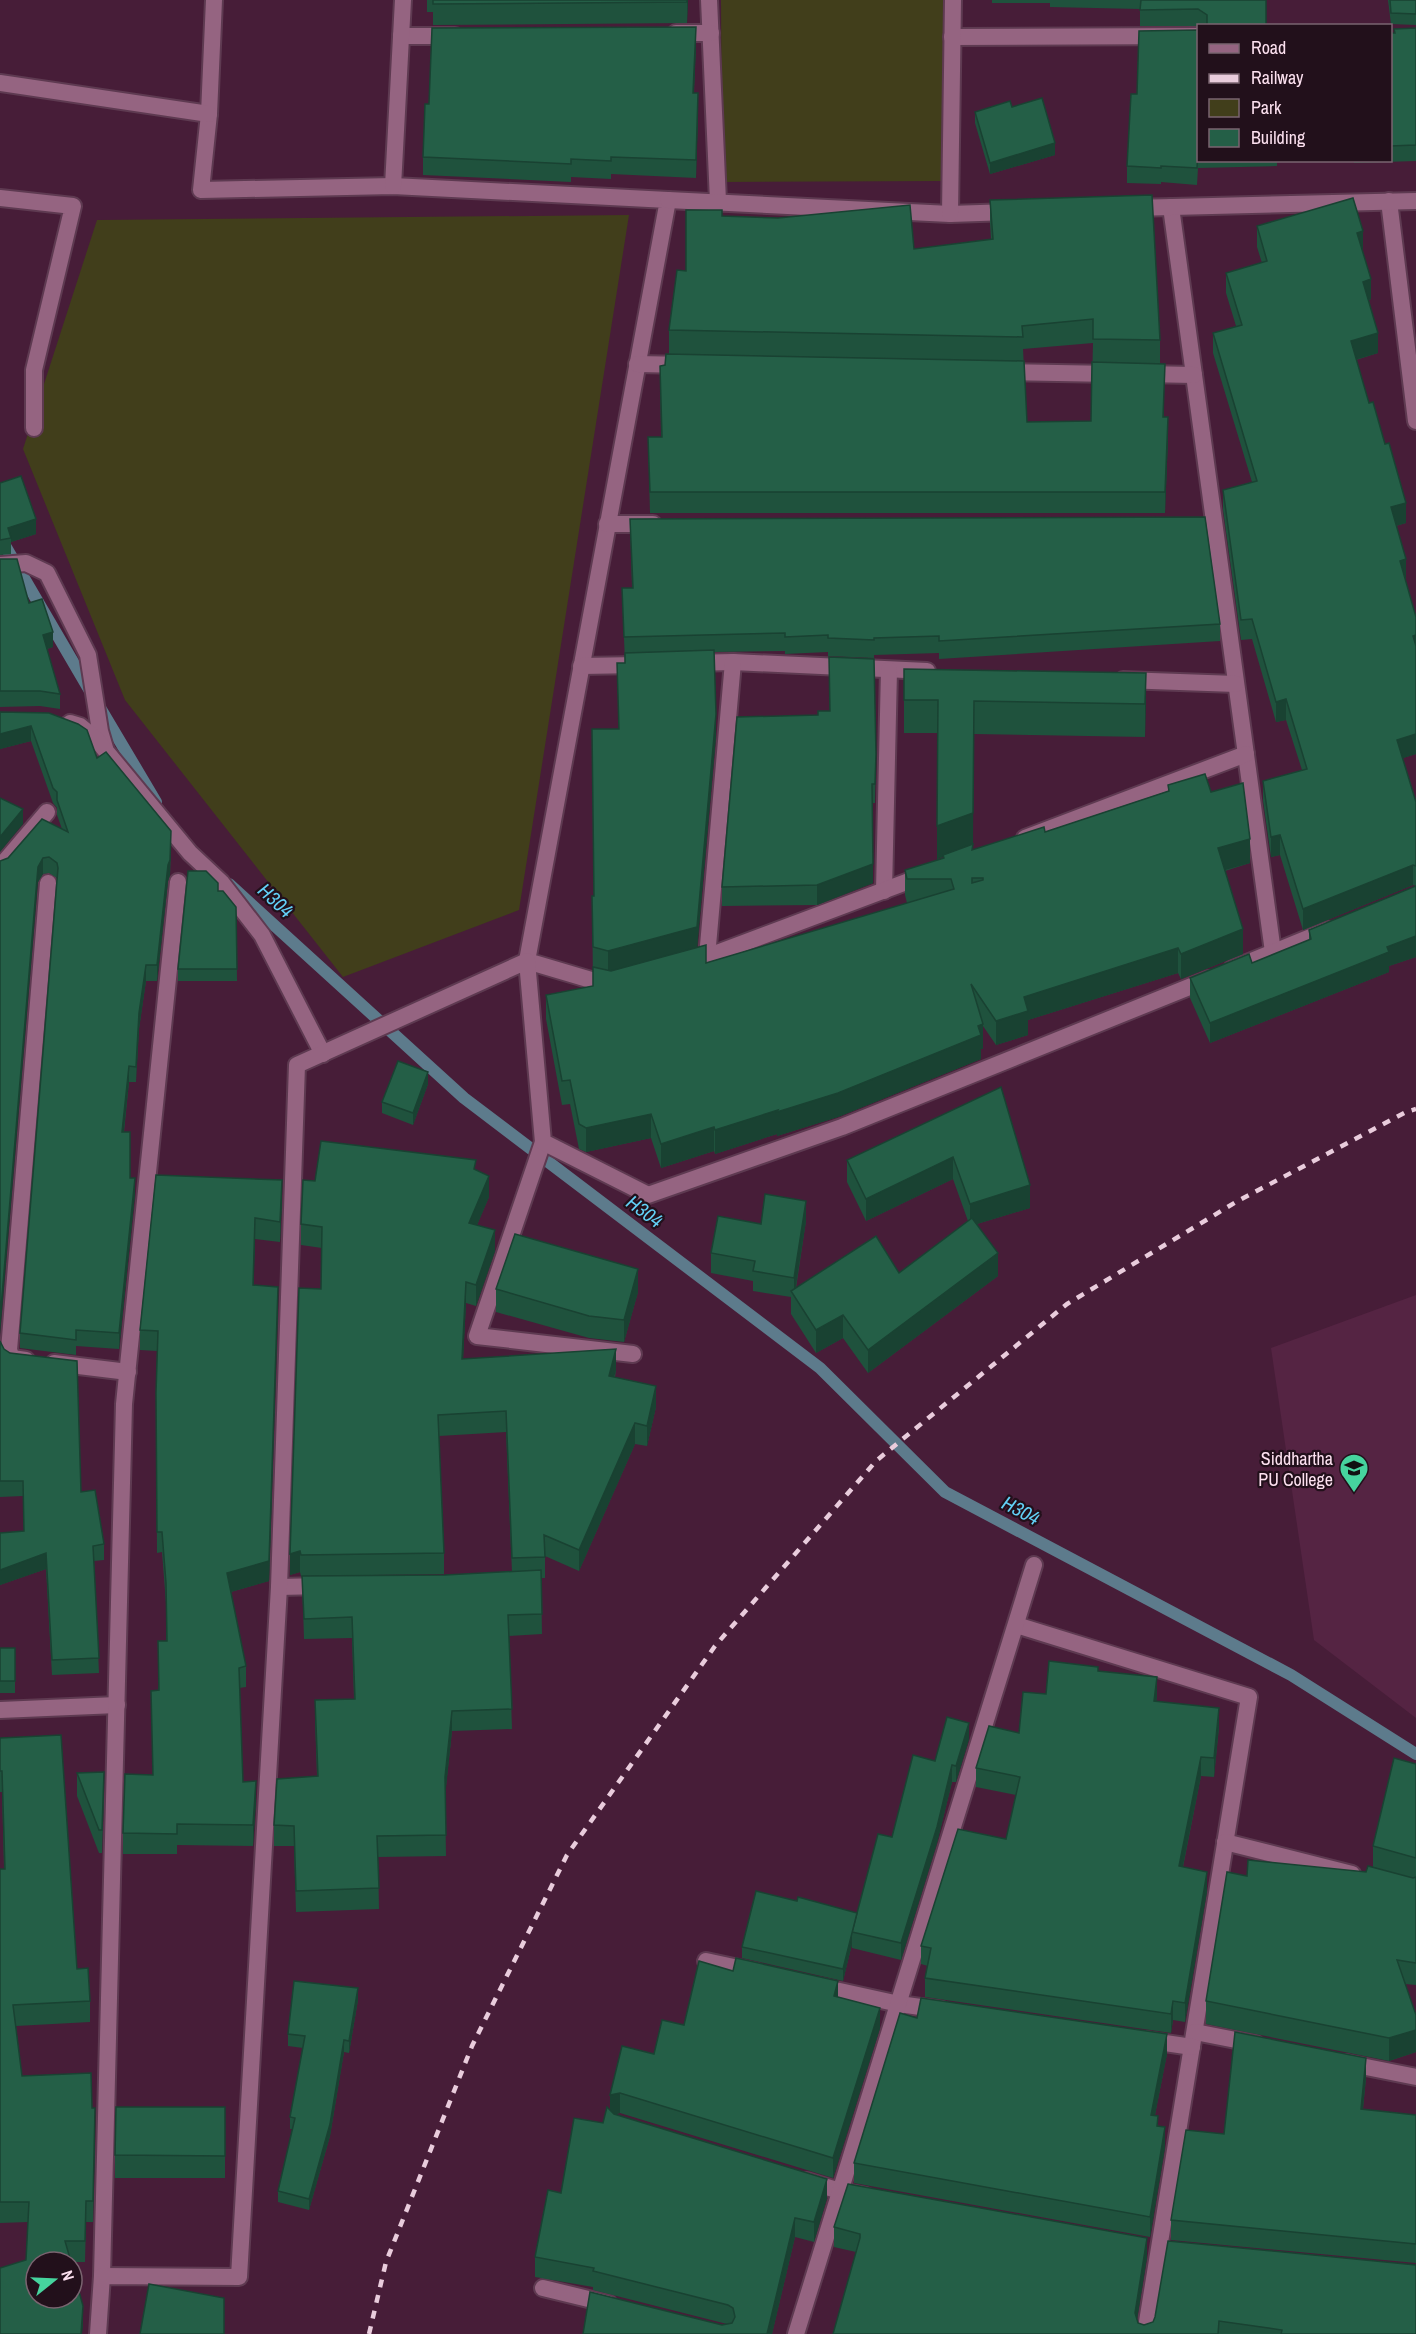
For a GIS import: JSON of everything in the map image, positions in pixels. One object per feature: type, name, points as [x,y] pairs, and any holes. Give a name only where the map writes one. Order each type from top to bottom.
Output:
[{"type":"street","points":[[214,0],[209,114],[201,190],[393,186],[950,214],[1032,211]]},
{"type":"street","points":[[393,186],[403,0]]},
{"type":"street","points":[[709,0],[718,201]]},
{"type":"street","points":[[950,214],[953,0]]},
{"type":"street","points":[[663,33],[711,33]]},
{"type":"street","points":[[401,36],[472,36]]},
{"type":"street","points":[[952,37],[1197,36]]},
{"type":"street","points":[[0,83],[209,114]]},
{"type":"street","points":[[0,198],[73,206],[34,370],[34,428]]},
{"type":"street","points":[[633,1354],[477,1336],[542,1143],[527,961],[668,200]]},
{"type":"street","points":[[1389,201],[1416,421]]},
{"type":"street","points":[[1113,209],[1416,201]]},
{"type":"street","points":[[1171,207],[1194,375],[1209,524],[1236,684],[1273,952]]},
{"type":"street","points":[[637,364],[708,366]]},
{"type":"street","points":[[981,371],[1194,375]]},
{"type":"street","points":[[607,524],[667,524]]},
{"type":"street","points":[[0,565],[26,563],[47,573],[88,655],[105,750]]},
{"type":"street","points":[[707,957],[733,662]]},
{"type":"street","points":[[675,664],[733,662],[949,672]]},
{"type":"street","points":[[581,666],[651,664]]},
{"type":"street","points":[[884,891],[889,670]]},
{"type":"street","points":[[1104,679],[1236,684]]},
{"type":"street","points":[[56,718],[80,726],[96,739],[190,853],[221,882],[262,935],[323,1054]]},
{"type":"street","points":[[1005,845],[1246,754]]},
{"type":"street","points":[[0,867],[47,812]]},
{"type":"street","points":[[664,971],[939,870]]},
{"type":"street","points":[[98,2334],[102,2276],[124,1404],[178,882]]},
{"type":"street","points":[[48,883],[9,1354],[12,1359],[128,1372]]},
{"type":"street","points":[[542,1143],[648,1195],[842,1127],[1339,926]]},
{"type":"street","points":[[102,2276],[239,2277],[279,1587],[297,1065],[527,961],[608,985],[631,979]]},
{"type":"street","points":[[796,2334],[1034,1565]]},
{"type":"street","points":[[279,1587],[339,1586]]},
{"type":"street","points":[[1016,1625],[1249,1697],[1145,2334]]},
{"type":"street","points":[[0,1710],[117,1705]]},
{"type":"street","points":[[1225,1842],[1371,1878]]},
{"type":"street","points":[[706,1961],[774,1976]]},
{"type":"street","points":[[797,1981],[899,2004],[957,2013]]},
{"type":"street","points":[[1133,2038],[1193,2039],[1276,2048]]},
{"type":"street","points":[[1335,2060],[1416,2077]]},
{"type":"street","points":[[795,2178],[840,2191],[886,2199]]},
{"type":"street","points":[[543,2288],[623,2308]]},
{"type":"shaded area","name":"Siddhartha PU College","points":[[1416,1295],[1416,1718],[1314,1640],[1271,1348]]},
{"type":"green space","points":[[721,0],[943,0],[944,181],[722,182]]},
{"type":"green space","points":[[629,215],[519,910],[343,977],[125,700],[23,449],[97,220]]},
{"type":"building","points":[[433,0],[687,0],[687,2],[433,4]]},
{"type":"building","points":[[1141,0],[1266,0],[1266,24],[1207,24],[1207,15],[1198,9],[1140,10]]},
{"type":"building","points":[[1390,0],[1416,0],[1416,14],[1391,13]]},
{"type":"building","points":[[696,27],[693,93],[698,93],[696,160],[611,157],[611,161],[571,159],[571,164],[423,157],[425,104],[429,104],[432,28]]},
{"type":"building","points":[[1416,28],[1416,145],[1392,146],[1392,33],[1395,33],[1394,29]]},
{"type":"building","points":[[1197,30],[1197,168],[1127,166],[1131,94],[1137,94],[1139,31]]},
{"type":"building","points":[[1042,98],[1055,143],[990,163],[975,112],[1010,101],[1012,107]]},
{"type":"building","points":[[1152,195],[1160,340],[1093,339],[1093,319],[1022,326],[1023,337],[669,330],[677,270],[686,271],[686,210],[722,210],[722,216],[778,218],[910,205],[914,249],[993,239],[990,200]]},
{"type":"building","points":[[1353,198],[1363,231],[1357,233],[1371,279],[1363,282],[1378,333],[1351,341],[1369,403],[1373,402],[1385,444],[1389,443],[1406,503],[1391,507],[1406,559],[1400,561],[1416,617],[1416,635],[1413,636],[1416,646],[1416,734],[1397,740],[1416,802],[1416,866],[1413,865],[1303,909],[1280,835],[1271,837],[1263,781],[1307,769],[1286,699],[1276,702],[1252,619],[1241,620],[1223,490],[1257,481],[1213,333],[1242,325],[1226,273],[1267,261],[1257,226]]},
{"type":"building","points":[[666,354],[1024,361],[1027,422],[1091,421],[1092,362],[1165,364],[1163,417],[1168,417],[1165,492],[650,492],[648,437],[662,437],[660,366],[665,365]]},
{"type":"building","points":[[21,476],[36,519],[8,528],[11,538],[0,540],[0,483]]},
{"type":"building","points":[[1205,517],[1220,624],[939,641],[939,636],[874,638],[874,640],[828,638],[828,635],[785,637],[785,633],[624,637],[622,588],[633,588],[630,519]]},
{"type":"building","points":[[0,559],[17,559],[29,603],[42,599],[53,632],[43,635],[60,694],[40,691],[0,691]]},
{"type":"building","points":[[714,650],[716,714],[697,927],[608,951],[593,947],[592,729],[619,729],[617,663],[625,663],[625,653]]},
{"type":"building","points":[[829,657],[874,659],[876,754],[875,784],[872,784],[873,864],[817,885],[722,887],[737,717],[818,715],[818,711],[830,711]]},
{"type":"building","points":[[904,669],[1146,673],[1145,704],[974,701],[973,813],[937,826],[938,700],[904,700]]},
{"type":"building","points":[[0,712],[49,713],[78,724],[87,730],[97,758],[106,752],[171,831],[170,860],[157,965],[146,965],[139,1013],[136,1067],[129,1066],[122,1132],[130,1132],[130,1178],[135,1178],[119,1333],[76,1330],[76,1340],[20,1333],[58,868],[57,863],[49,857],[43,858],[38,867],[0,1320],[0,861],[8,858],[42,819],[68,832],[57,800],[57,792],[53,788],[31,726],[0,734]]},
{"type":"building","points":[[1205,774],[1211,792],[1243,783],[1250,839],[1218,848],[1243,929],[1181,954],[1178,948],[1024,997],[1028,1011],[996,1021],[971,984],[983,1024],[978,1026],[981,1035],[838,1093],[777,1112],[778,1110],[715,1130],[714,1127],[661,1144],[651,1114],[586,1128],[579,1124],[570,1080],[562,1081],[546,995],[593,986],[593,967],[611,971],[706,945],[706,963],[954,889],[951,879],[907,879],[905,870],[944,858],[943,855],[973,844],[972,850],[1044,827],[1045,832],[1169,791],[1168,785]],"holes":[[[972,878],[983,878],[983,880],[972,883]]]},
{"type":"building","points":[[0,798],[23,809],[0,837]]},
{"type":"building","points":[[188,871],[206,871],[218,883],[218,891],[223,891],[236,907],[237,969],[178,969]]},
{"type":"building","points":[[1416,886],[1416,936],[1387,947],[1389,952],[1210,1023],[1190,978],[1249,954],[1252,963],[1311,939],[1309,930]]},
{"type":"building","points":[[398,1061],[428,1072],[413,1113],[382,1102]]},
{"type":"building","points":[[1001,1087],[1030,1185],[970,1204],[953,1157],[866,1199],[847,1160]]},
{"type":"building","points":[[321,1141],[476,1160],[474,1169],[489,1176],[469,1223],[495,1230],[476,1285],[466,1282],[462,1359],[616,1349],[609,1376],[656,1386],[647,1426],[635,1423],[579,1550],[544,1535],[545,1557],[512,1558],[506,1411],[438,1415],[444,1553],[301,1555],[300,1551],[290,1554],[299,1288],[321,1289],[322,1227],[301,1224],[303,1180],[315,1181]]},
{"type":"building","points":[[156,1175],[282,1180],[280,1222],[255,1218],[253,1285],[278,1287],[269,1561],[227,1573],[246,1666],[239,1668],[243,1782],[256,1781],[253,1825],[177,1824],[177,1834],[123,1833],[125,1774],[153,1775],[151,1691],[159,1690],[158,1641],[167,1641],[162,1532],[157,1532],[158,1331],[140,1330]]},
{"type":"building","points":[[765,1194],[806,1201],[794,1278],[753,1271],[755,1261],[711,1253],[718,1216],[761,1224]]},
{"type":"building","points":[[972,1218],[998,1253],[868,1350],[843,1315],[816,1330],[791,1291],[876,1236],[899,1273]]},
{"type":"building","points":[[515,1234],[638,1269],[624,1320],[589,1316],[496,1289]]},
{"type":"building","points":[[0,1341],[4,1349],[10,1353],[77,1361],[81,1492],[95,1490],[104,1544],[93,1546],[99,1658],[52,1660],[46,1553],[0,1570],[0,1533],[24,1531],[23,1481],[0,1481]]},
{"type":"building","points":[[541,1570],[542,1614],[508,1615],[512,1709],[452,1711],[445,1777],[446,1835],[377,1836],[379,1888],[296,1891],[294,1826],[274,1825],[277,1779],[318,1776],[315,1700],[355,1699],[352,1617],[304,1619],[302,1576],[445,1575]]},
{"type":"building","points":[[0,1648],[15,1648],[15,1681],[0,1681]]},
{"type":"building","points":[[1049,1661],[1098,1667],[1098,1671],[1157,1677],[1154,1701],[1219,1708],[1214,1758],[1201,1757],[1179,1866],[1207,1872],[1185,2003],[1173,2001],[1171,2014],[925,1978],[931,1948],[921,1946],[958,1829],[1006,1839],[1020,1777],[976,1768],[989,1726],[1019,1733],[1023,1692],[1046,1694]]},
{"type":"building","points":[[947,1717],[969,1723],[956,1766],[952,1765],[937,1827],[901,1943],[852,1932],[878,1834],[892,1837],[913,1755],[935,1761]]},
{"type":"building","points":[[61,1735],[77,1969],[88,1968],[90,2001],[13,2005],[22,2076],[91,2073],[92,2108],[95,2108],[93,2201],[86,2201],[85,2241],[65,2241],[68,2250],[27,2250],[29,2202],[0,2202],[0,1869],[5,1869],[0,1738]]},
{"type":"building","points":[[1394,1758],[1416,1764],[1416,1858],[1373,1846]]},
{"type":"building","points":[[104,1772],[102,1830],[99,1830],[77,1773]]},
{"type":"building","points":[[1248,1860],[1366,1872],[1368,1866],[1416,1877],[1416,1963],[1397,1960],[1416,2015],[1416,2030],[1389,2038],[1206,2001],[1227,1872],[1247,1876]]},
{"type":"building","points":[[756,1891],[797,1901],[798,1897],[857,1913],[843,1969],[742,1947]]},
{"type":"building","points":[[736,1958],[838,1981],[834,1996],[880,2008],[833,2158],[620,2093],[610,2095],[622,2046],[654,2054],[662,2020],[684,2025],[699,1961],[733,1971]]},
{"type":"building","points":[[294,1981],[358,1988],[349,2041],[344,2040],[330,2124],[309,2199],[278,2191],[295,2118],[290,2117],[305,2036],[288,2034]]},
{"type":"building","points":[[921,1998],[1167,2034],[1151,2115],[1158,2116],[1157,2126],[1165,2127],[1150,2217],[854,2163],[900,2013],[917,2018]]},
{"type":"building","points":[[1235,2032],[1366,2058],[1361,2109],[1416,2115],[1416,2244],[1171,2220],[1186,2130],[1224,2134]]},
{"type":"building","points":[[116,2107],[225,2107],[225,2156],[115,2155]]},
{"type":"building","points":[[607,2107],[614,2114],[827,2179],[814,2222],[795,2218],[767,2334],[583,2334],[590,2292],[722,2325],[732,2323],[735,2317],[733,2308],[728,2305],[593,2271],[594,2268],[535,2257],[548,2190],[561,2193],[574,2118],[603,2123]]},
{"type":"building","points":[[848,2184],[1147,2238],[1135,2313],[1138,2323],[1144,2325],[1153,2322],[1155,2317],[1168,2241],[1416,2265],[1416,2334],[1281,2334],[1282,2330],[1219,2321],[1218,2334],[833,2334],[860,2238],[860,2234],[834,2227]]},
{"type":"building","points":[[24,2261],[24,2310],[83,2310],[81,2334],[0,2334],[0,2268]]},
{"type":"building","points":[[149,2284],[224,2298],[224,2334],[140,2334]]},
{"type":"waterway","name":"H304","points":[[0,537],[90,691]]},
{"type":"waterway","name":"H304","points":[[99,706],[156,802]]},
{"type":"waterway","name":"H304","points":[[229,884],[464,1098],[820,1368],[945,1492],[1291,1675],[1416,1754]]},
{"type":"railway","points":[[369,2334],[386,2262],[472,2046],[567,1855],[715,1646],[876,1461],[1067,1304],[1236,1202],[1406,1112],[1416,1109]]},
{"type":"place","name":"Siddhartha PU College","points":[[1354,1494]]}]
